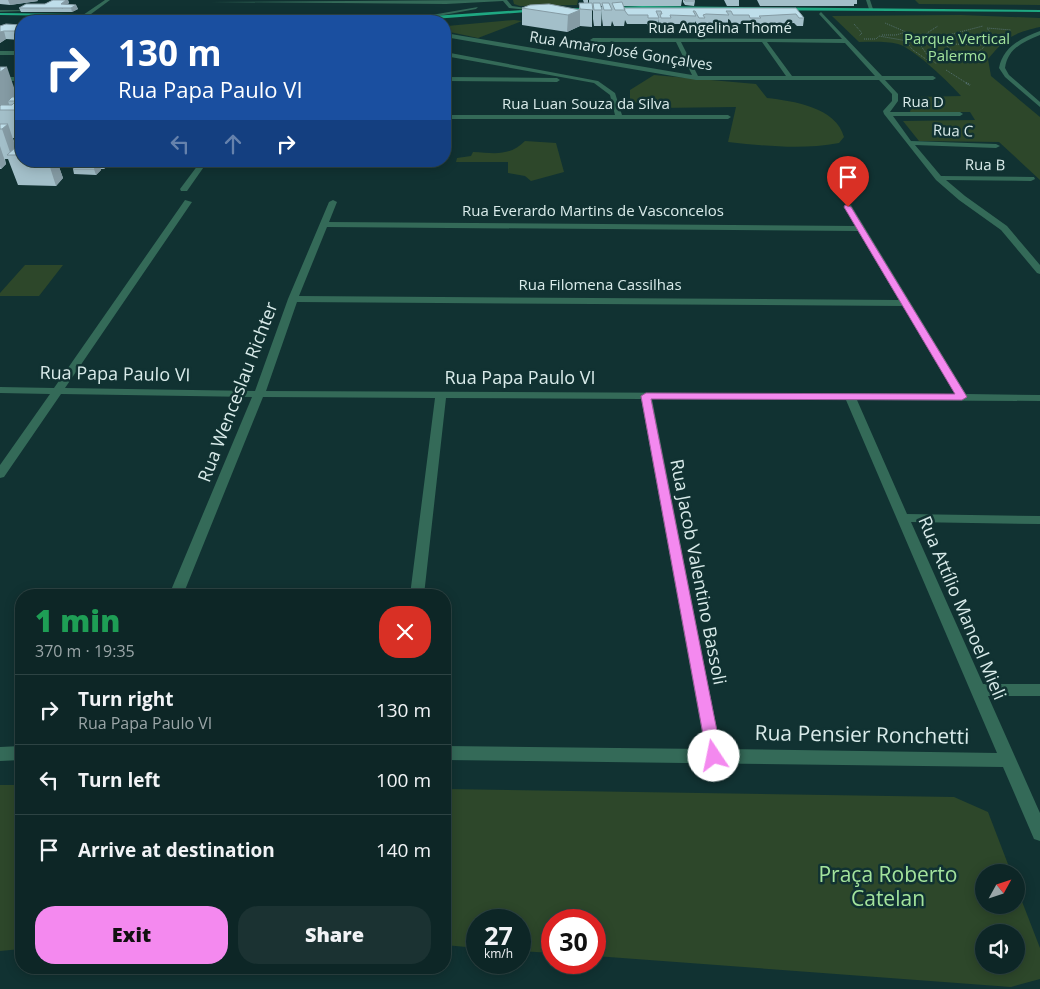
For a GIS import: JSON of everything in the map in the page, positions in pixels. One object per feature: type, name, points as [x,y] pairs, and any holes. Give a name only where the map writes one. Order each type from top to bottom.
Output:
[{"type":"main road","points":[[554,9],[642,7],[871,8],[1040,13]]},
{"type":"main road","points":[[722,13],[720,11],[808,8]]},
{"type":"main road","points":[[451,16],[546,10]]},
{"type":"main road","points":[[553,16],[613,13],[1040,13]]},
{"type":"main road","points":[[0,15],[15,15]]},
{"type":"main road","points":[[0,15],[15,16]]},
{"type":"main road","points":[[0,15],[15,17]]},
{"type":"main road","points":[[496,20],[544,16]]},
{"type":"street","points":[[86,15],[108,0]]},
{"type":"street","points":[[212,2],[378,1],[446,3],[505,0]]},
{"type":"street","points":[[505,0],[511,7],[539,10]]},
{"type":"street","points":[[436,15],[463,11],[505,0]]},
{"type":"street","points":[[868,0],[871,8]]},
{"type":"street","points":[[446,3],[462,6],[464,8],[463,11]]},
{"type":"street","points":[[0,15],[20,11]]},
{"type":"street","points":[[821,13],[896,97],[886,111],[909,143],[939,178],[962,198],[1004,228],[1040,271]]},
{"type":"street","points":[[1040,33],[1017,43],[1008,50],[1005,54],[1002,68],[1006,76],[1040,105]]},
{"type":"street","name":"Rua Amaro José Gonçalves","points":[[451,36],[696,78],[933,78]]},
{"type":"street","name":"Rua Angelina Thomé","points":[[593,40],[847,41]]},
{"type":"street","points":[[763,40],[790,78]]},
{"type":"street","points":[[678,41],[696,78]]},
{"type":"street","points":[[0,53],[15,53]]},
{"type":"street","points":[[451,55],[590,80],[605,87],[613,94],[619,116]]},
{"type":"street","points":[[498,79],[514,73],[513,66]]},
{"type":"street","points":[[0,79],[15,79]]},
{"type":"street","points":[[451,79],[590,80]]},
{"type":"street","name":"Rua D","points":[[887,114],[960,114]]},
{"type":"street","name":"Rua Luan Souza da Silva","points":[[451,117],[728,117]]},
{"type":"street","name":"Rua C","points":[[909,143],[996,146]]},
{"type":"street","points":[[184,189],[200,167]]},
{"type":"street","name":"Rua B","points":[[939,178],[1031,179]]},
{"type":"street","points":[[0,474],[188,202]]},
{"type":"street","name":"Rua Wenceslau Richter","points":[[178,589],[259,394],[294,299],[333,202]]},
{"type":"street","points":[[848,207],[962,397]]},
{"type":"street","name":"Rua Everardo Martins de Vasconcelos","points":[[324,224],[862,229]]},
{"type":"street","name":"Rua Filomena Cassilhas","points":[[294,299],[906,303]]},
{"type":"street","name":"Rua Papa Paulo VI","points":[[0,390],[259,394],[1040,398]]},
{"type":"street","points":[[418,589],[442,395]]},
{"type":"street","name":"Rua Jacob Valentino Bassoli","points":[[646,396],[714,756]]},
{"type":"street","name":"Rua Attílio Manoel Mieli","points":[[850,397],[1040,833]]},
{"type":"street","points":[[903,518],[1040,520]]},
{"type":"street","points":[[977,690],[1040,690]]},
{"type":"street","name":"Rua Pensier Ronchetti","points":[[451,753],[1008,760]]},
{"type":"street","points":[[0,754],[15,754]]},
{"type":"path","points":[[851,21],[862,33],[859,36],[862,38],[876,39],[879,36],[896,35],[906,32],[887,25],[885,23],[888,21]]},
{"type":"path","points":[[976,54],[954,52],[940,40],[952,34],[991,24]]},
{"type":"path","points":[[976,54],[994,36],[987,28],[1015,30]]},
{"type":"path","points":[[879,36],[919,43],[984,45]]},
{"type":"path","points":[[915,42],[907,44],[937,68]]},
{"type":"path","points":[[988,42],[994,42]]},
{"type":"path","points":[[919,43],[930,58],[938,64]]},
{"type":"path","points":[[954,52],[953,56],[965,59],[979,58],[976,54]]},
{"type":"path","points":[[944,68],[970,86]]},
{"type":"green space","points":[[513,0],[578,0],[577,5],[520,6],[514,4]]},
{"type":"green space","points":[[915,0],[1040,0],[1040,5],[919,4]]},
{"type":"green space","name":"Parque Vertical Palermo","points":[[961,15],[1040,18],[1040,27],[1010,37],[988,59],[991,76],[1040,117],[1040,180],[999,142],[919,141],[903,121],[975,120],[970,112],[910,112],[914,97],[961,96],[931,67],[905,47],[888,42],[859,42],[832,16]]},
{"type":"green space","points":[[514,20],[522,21],[478,38],[451,32],[451,26]]},
{"type":"green space","points":[[654,75],[756,84],[767,98],[801,104],[823,112],[839,127],[844,137],[839,143],[798,147],[728,142],[736,107],[658,108],[630,101],[630,90]]},
{"type":"green space","points":[[525,141],[556,143],[564,172],[531,181],[525,176],[508,173],[508,162],[456,162],[457,158],[471,156],[473,152],[507,152]]},
{"type":"green space","points":[[25,265],[63,265],[39,296],[0,296],[0,293]]},
{"type":"green space","points":[[0,785],[15,785],[15,950],[0,951]]},
{"type":"green space","name":"Praça Roberto Catelan","points":[[451,789],[954,797],[988,812],[1008,864],[975,864],[975,914],[1025,914],[1025,909],[1040,948],[1040,979],[1011,987],[606,957],[606,909],[541,909],[541,952],[531,952],[531,909],[466,909],[466,947],[451,946]]},
{"type":"building","points":[[53,0],[66,0],[61,4],[76,5],[71,8],[19,8],[26,4],[45,4]]},
{"type":"building","points":[[622,2],[625,10],[615,10],[612,3]]},
{"type":"building","points":[[579,3],[592,3],[593,10],[580,9]]},
{"type":"building","points":[[593,3],[600,3],[602,10],[594,10]]},
{"type":"building","points":[[602,3],[609,3],[612,10],[604,10]]},
{"type":"building","points":[[549,4],[580,10],[568,15],[522,8],[530,5]]},
{"type":"building","points":[[624,8],[796,8],[804,18],[799,18],[796,14],[750,18],[749,15],[733,15],[731,11],[726,11],[729,15],[706,14],[703,15],[705,18],[699,18],[695,11],[693,11],[696,16],[670,15],[671,18],[661,18],[661,11],[656,11],[659,18],[648,18],[648,15],[628,15]]},
{"type":"building","points":[[15,25],[15,31],[0,32],[0,26]]},
{"type":"building","points":[[0,67],[7,67],[0,72]]},
{"type":"building","points":[[12,97],[15,97],[15,101],[8,101]]},
{"type":"building","points":[[15,102],[15,110],[0,110],[1,105],[12,105]]},
{"type":"building","points":[[0,124],[8,124],[0,129]]},
{"type":"building","points":[[15,148],[15,155],[7,155]]},
{"type":"building","points":[[75,167],[96,167],[94,169],[73,169]]},
{"type":"route","points":[[714,756],[646,396],[962,397],[848,207]]}]
